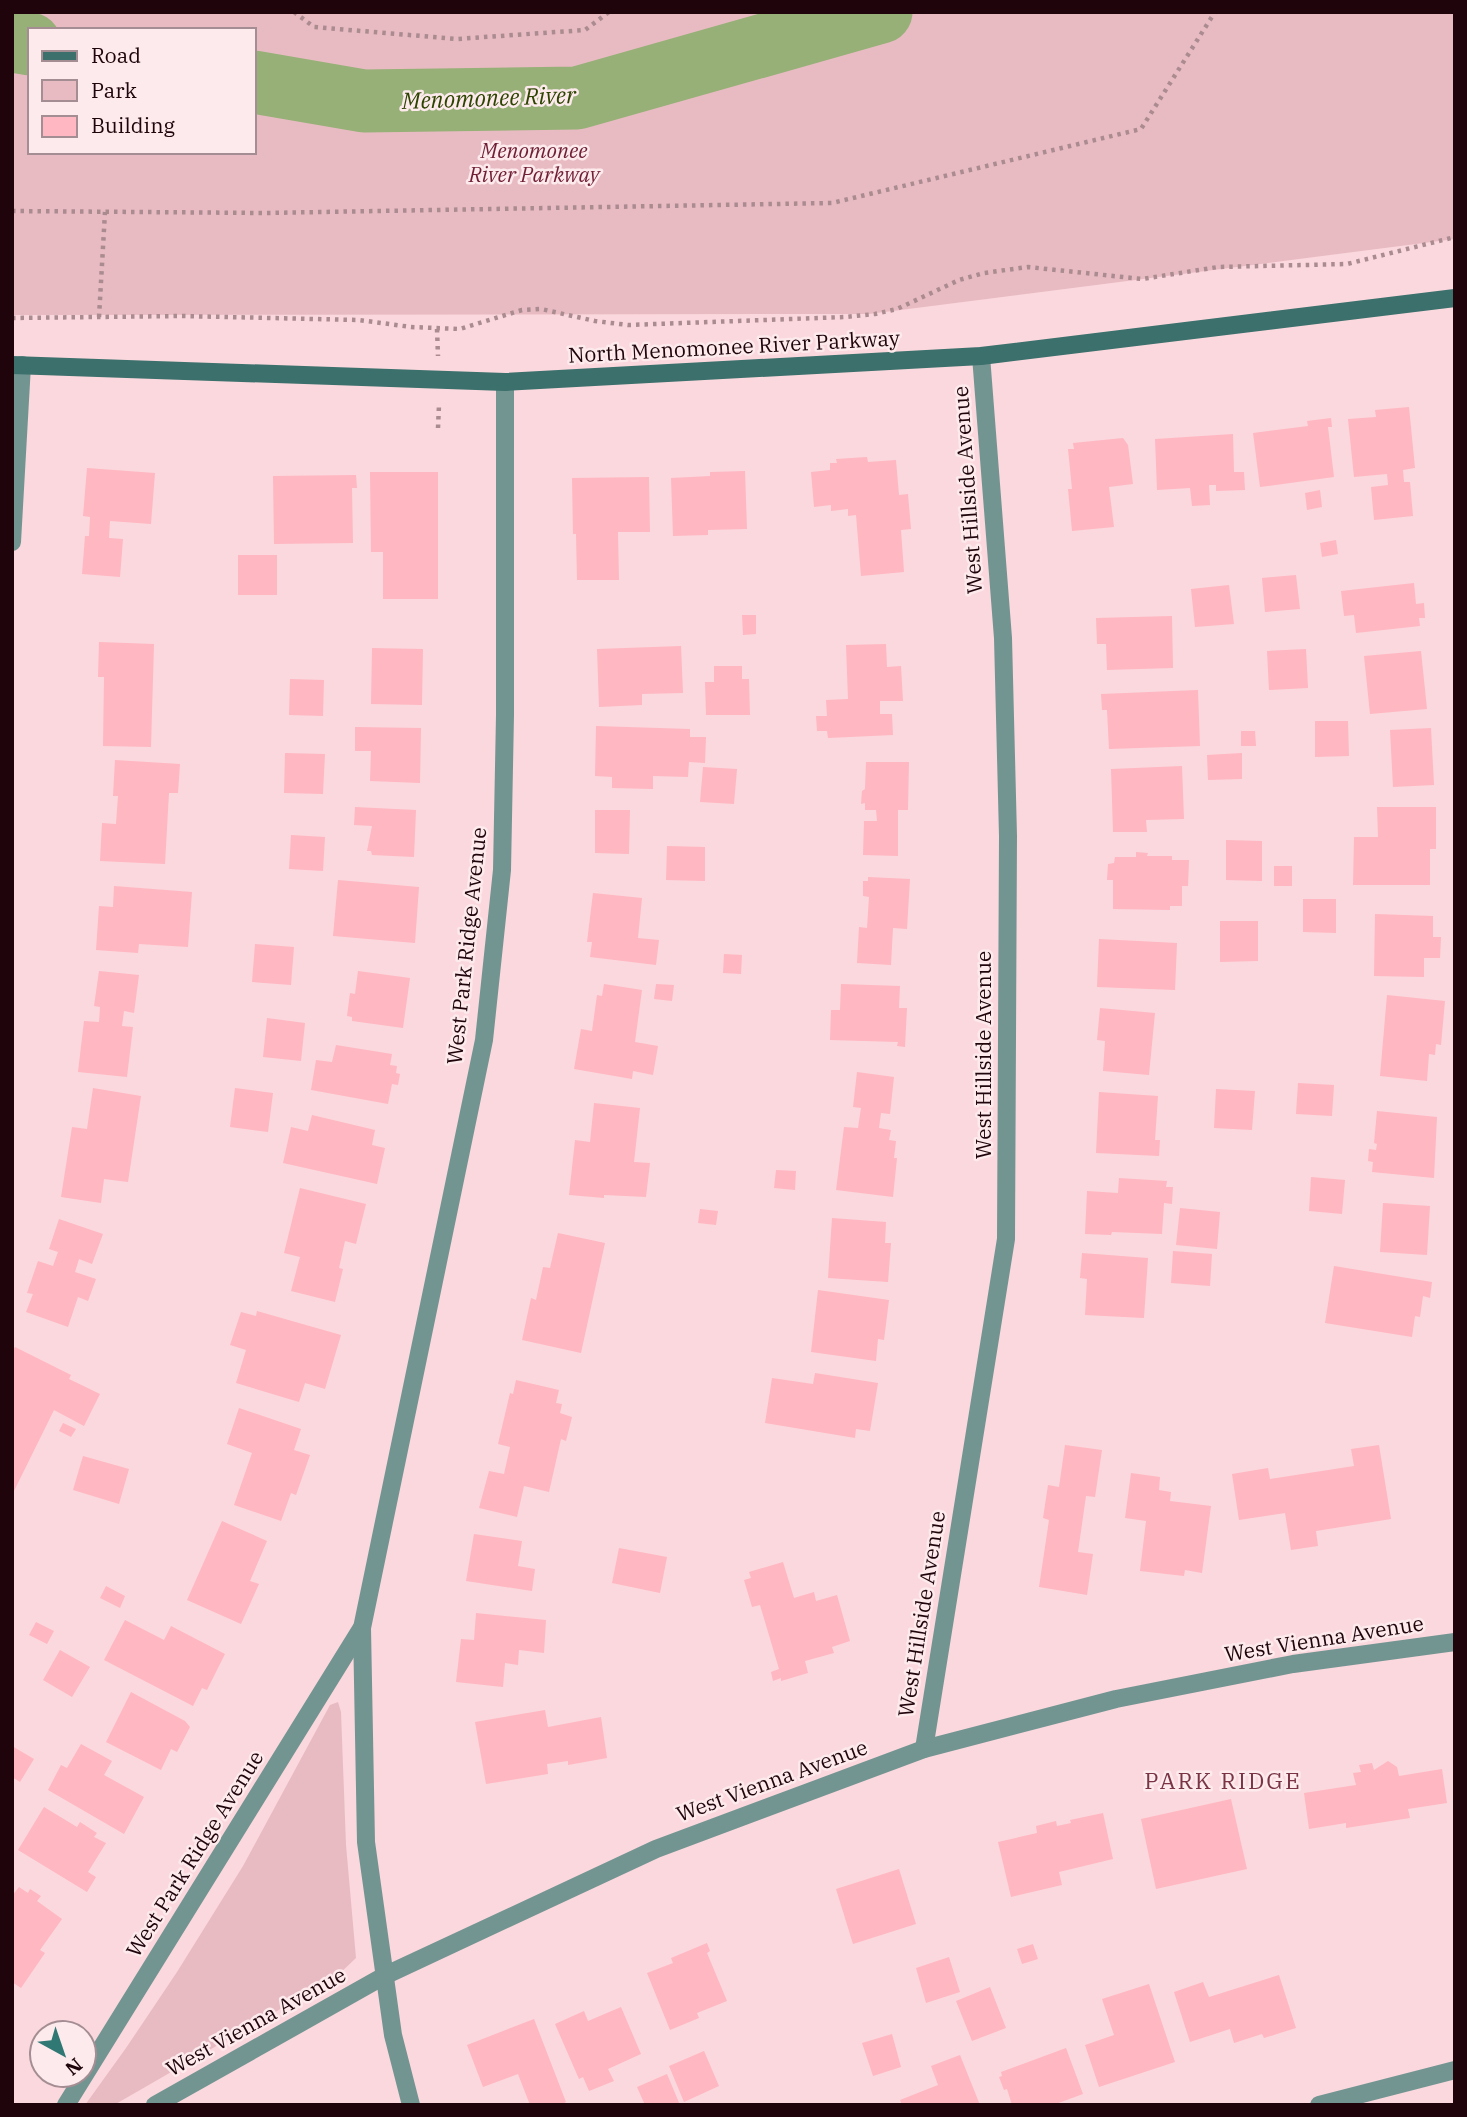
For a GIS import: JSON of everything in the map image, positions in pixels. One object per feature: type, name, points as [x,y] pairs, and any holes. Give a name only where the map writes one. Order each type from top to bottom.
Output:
[{"type":"street","name":"North Menomonee River Parkway","points":[[17,365],[505,382],[981,356],[1455,298]]},
{"type":"street","name":"West Hillside Avenue","points":[[924,1749],[1006,1240],[1008,836],[1003,638],[981,356]]},
{"type":"street","points":[[12,542],[17,365]]},
{"type":"street","name":"West Park Ridge Avenue","points":[[411,2105],[393,2035],[366,1842],[362,1628],[484,1040],[502,870],[505,382]]},
{"type":"street","name":"West Park Ridge Avenue","points":[[66,2105],[362,1628]]},
{"type":"street","name":"West Vienna Avenue","points":[[155,2105],[384,1976],[656,1849],[924,1749],[1116,1699],[1293,1664],[1455,1642]]},
{"type":"street","points":[[1319,2105],[1455,2070]]},
{"type":"path","points":[[294,12],[314,27],[457,39],[585,30],[609,12]]},
{"type":"path","points":[[12,211],[265,214],[832,203],[1141,129],[1214,12]]},
{"type":"path","points":[[99,317],[105,212]]},
{"type":"path","points":[[12,318],[182,316],[359,320],[437,329],[475,326],[522,310],[541,309],[628,325],[845,317],[897,309],[959,280],[1006,269],[1048,268],[1142,279],[1218,267],[1347,264],[1455,237]]},
{"type":"path","points":[[437,329],[438,359]]},
{"type":"path","points":[[439,404],[439,428]]},
{"type":"green space","name":"Menomonee River Parkway","points":[[12,12],[1455,12],[1455,239],[869,314],[12,315]]},
{"type":"green space","points":[[338,1702],[341,1712],[346,1845],[356,1958],[336,1977],[114,2105],[85,2105],[177,1972],[243,1866],[330,1705]]},
{"type":"building","points":[[1409,407],[1415,468],[1403,470],[1404,482],[1410,482],[1413,516],[1374,520],[1371,487],[1388,485],[1387,474],[1354,477],[1348,419],[1376,417],[1375,410]]},
{"type":"building","points":[[1331,418],[1332,427],[1328,427],[1334,477],[1260,487],[1253,433],[1308,426],[1307,421]]},
{"type":"building","points":[[1233,434],[1234,472],[1244,472],[1245,490],[1216,491],[1216,485],[1209,485],[1210,505],[1192,506],[1190,488],[1157,490],[1155,439]]},
{"type":"building","points":[[1123,438],[1128,445],[1133,484],[1109,487],[1114,527],[1072,531],[1068,449],[1074,449],[1073,443]]},
{"type":"building","points":[[867,457],[868,462],[896,460],[899,495],[908,494],[911,529],[901,530],[904,572],[861,576],[856,515],[848,516],[848,509],[831,511],[831,505],[814,507],[811,472],[830,470],[830,463],[837,463],[836,459]]},
{"type":"building","points":[[87,468],[155,473],[151,524],[110,521],[109,538],[123,539],[120,577],[82,574],[85,536],[89,536],[90,517],[83,516]]},
{"type":"building","points":[[745,471],[747,529],[708,530],[708,535],[673,536],[671,478],[710,476],[710,472]]},
{"type":"building","points":[[370,472],[438,472],[438,599],[383,599],[383,552],[371,552]]},
{"type":"building","points":[[356,475],[357,488],[352,488],[353,543],[274,544],[273,476]]},
{"type":"building","points":[[649,477],[650,532],[618,532],[619,580],[577,580],[572,478]]},
{"type":"building","points":[[1320,490],[1322,507],[1307,510],[1305,493]]},
{"type":"building","points":[[1336,540],[1338,554],[1322,557],[1320,543]]},
{"type":"building","points":[[238,555],[277,555],[277,595],[238,595]]},
{"type":"building","points":[[1296,575],[1300,609],[1265,612],[1262,578]]},
{"type":"building","points":[[1414,583],[1416,604],[1424,603],[1425,618],[1419,618],[1420,626],[1356,633],[1354,615],[1344,616],[1341,591]]},
{"type":"building","points":[[1229,585],[1234,624],[1195,627],[1191,589]]},
{"type":"building","points":[[742,615],[756,615],[756,634],[743,635]]},
{"type":"building","points":[[1172,616],[1173,668],[1107,670],[1106,644],[1097,644],[1096,618]]},
{"type":"building","points":[[99,642],[154,644],[151,747],[103,746],[104,677],[98,677]]},
{"type":"building","points":[[886,644],[887,667],[901,666],[903,701],[880,701],[880,714],[892,714],[893,735],[828,738],[827,731],[817,731],[816,716],[827,716],[826,700],[848,699],[846,645]]},
{"type":"building","points":[[681,646],[683,693],[642,694],[642,705],[599,707],[597,649]]},
{"type":"building","points":[[372,648],[423,649],[422,705],[371,704]]},
{"type":"building","points":[[1306,649],[1308,688],[1269,690],[1267,651]]},
{"type":"building","points":[[1421,651],[1427,709],[1370,714],[1364,656]]},
{"type":"building","points":[[714,666],[742,666],[742,679],[749,679],[750,715],[706,715],[705,682],[714,682]]},
{"type":"building","points":[[290,679],[324,680],[323,716],[289,715]]},
{"type":"building","points":[[1198,690],[1200,746],[1109,749],[1107,710],[1102,710],[1101,694]]},
{"type":"building","points":[[1315,721],[1348,721],[1349,756],[1315,757]]},
{"type":"building","points":[[596,726],[690,729],[690,737],[706,737],[705,763],[689,762],[688,777],[653,776],[653,789],[612,788],[612,777],[595,776]]},
{"type":"building","points":[[355,727],[421,728],[420,783],[370,781],[371,751],[355,751]]},
{"type":"building","points":[[1431,728],[1434,785],[1393,787],[1390,730]]},
{"type":"building","points":[[1241,731],[1255,731],[1256,746],[1241,746]]},
{"type":"building","points":[[285,753],[325,754],[323,794],[284,793]]},
{"type":"building","points":[[1242,753],[1242,779],[1208,780],[1207,755]]},
{"type":"building","points":[[115,760],[180,764],[178,793],[169,793],[165,864],[100,861],[102,823],[116,824],[118,796],[113,796]]},
{"type":"building","points":[[866,762],[909,762],[908,810],[898,810],[898,856],[863,855],[864,821],[877,821],[876,810],[865,810],[865,803],[861,804],[862,791],[865,789]]},
{"type":"building","points":[[1182,766],[1184,819],[1146,820],[1147,832],[1113,832],[1111,769]]},
{"type":"building","points":[[703,767],[737,769],[734,804],[700,802]]},
{"type":"building","points":[[355,807],[416,810],[414,857],[372,855],[371,851],[367,851],[372,826],[354,825]]},
{"type":"building","points":[[1377,807],[1436,807],[1436,849],[1430,849],[1430,885],[1353,885],[1354,837],[1378,837]]},
{"type":"building","points":[[595,810],[630,810],[629,854],[595,853]]},
{"type":"building","points":[[291,835],[325,837],[323,871],[289,869]]},
{"type":"building","points":[[1226,840],[1262,841],[1262,881],[1226,880]]},
{"type":"building","points":[[667,846],[705,847],[705,881],[666,880]]},
{"type":"building","points":[[1136,852],[1148,853],[1147,856],[1172,856],[1172,860],[1189,860],[1188,886],[1182,886],[1182,906],[1170,906],[1170,910],[1113,909],[1113,880],[1107,880],[1108,864],[1114,863],[1115,857],[1136,857]]},
{"type":"building","points":[[1274,866],[1292,866],[1292,886],[1274,886]]},
{"type":"building","points":[[868,877],[910,879],[907,929],[893,928],[891,965],[857,963],[859,927],[867,928],[869,897],[863,896],[863,881],[868,881]]},
{"type":"building","points":[[338,880],[419,887],[415,943],[333,936]]},
{"type":"building","points":[[114,886],[192,892],[188,947],[139,944],[138,953],[96,950],[99,906],[113,907]]},
{"type":"building","points":[[593,893],[642,898],[638,938],[659,940],[656,965],[590,957],[592,942],[587,942]]},
{"type":"building","points":[[1303,899],[1336,899],[1336,933],[1303,932]]},
{"type":"building","points":[[1375,914],[1433,916],[1433,937],[1441,937],[1440,958],[1424,958],[1424,977],[1374,976]]},
{"type":"building","points":[[1220,921],[1258,921],[1258,961],[1220,962]]},
{"type":"building","points":[[1099,939],[1177,943],[1175,990],[1097,987]]},
{"type":"building","points":[[255,944],[294,947],[291,985],[252,982]]},
{"type":"building","points":[[724,954],[742,955],[741,974],[723,973]]},
{"type":"building","points":[[99,971],[139,975],[134,1013],[124,1011],[122,1026],[133,1027],[127,1077],[78,1072],[84,1021],[99,1022],[100,1007],[94,1006]]},
{"type":"building","points":[[358,971],[410,978],[403,1028],[352,1021],[352,1017],[347,1016],[350,993],[355,994]]},
{"type":"building","points":[[604,984],[642,990],[635,1042],[658,1046],[653,1075],[633,1071],[632,1079],[574,1069],[581,1029],[592,1031],[597,995],[602,996]]},
{"type":"building","points":[[656,984],[674,985],[672,1001],[654,999]]},
{"type":"building","points":[[841,984],[900,986],[899,1008],[907,1008],[905,1047],[897,1046],[898,1042],[830,1040],[831,1010],[840,1010]]},
{"type":"building","points":[[1387,995],[1445,1001],[1441,1045],[1436,1044],[1435,1055],[1429,1054],[1427,1081],[1380,1076]]},
{"type":"building","points":[[1100,1008],[1155,1013],[1149,1075],[1103,1071],[1105,1041],[1097,1040]]},
{"type":"building","points":[[267,1018],[305,1023],[301,1061],[263,1057]]},
{"type":"building","points":[[336,1045],[392,1054],[390,1065],[397,1066],[396,1073],[400,1074],[398,1085],[392,1084],[388,1104],[311,1090],[316,1060],[332,1062]]},
{"type":"building","points":[[857,1072],[894,1077],[890,1114],[881,1113],[879,1128],[891,1130],[889,1140],[896,1141],[893,1197],[836,1190],[844,1127],[858,1128],[861,1108],[853,1107]]},
{"type":"building","points":[[1298,1083],[1334,1085],[1332,1116],[1296,1114]]},
{"type":"building","points":[[93,1088],[141,1096],[128,1182],[104,1179],[101,1203],[61,1197],[72,1127],[87,1129]]},
{"type":"building","points":[[235,1088],[273,1093],[268,1132],[230,1127]]},
{"type":"building","points":[[1216,1089],[1255,1091],[1252,1130],[1214,1128]]},
{"type":"building","points":[[1099,1092],[1158,1096],[1155,1140],[1160,1140],[1159,1156],[1096,1153]]},
{"type":"building","points":[[594,1103],[640,1108],[634,1162],[650,1163],[646,1197],[569,1195],[575,1140],[590,1142]]},
{"type":"building","points":[[1377,1111],[1437,1117],[1434,1178],[1372,1172],[1373,1162],[1368,1161],[1369,1149],[1376,1150],[1377,1144],[1374,1143]]},
{"type":"building","points":[[312,1115],[375,1130],[372,1145],[385,1148],[377,1184],[283,1163],[291,1127],[308,1131]]},
{"type":"building","points":[[776,1170],[796,1171],[795,1190],[774,1188]]},
{"type":"building","points":[[1311,1177],[1345,1180],[1342,1214],[1309,1211]]},
{"type":"building","points":[[1119,1178],[1167,1181],[1166,1187],[1173,1187],[1172,1204],[1164,1203],[1162,1234],[1085,1234],[1087,1191],[1118,1193]]},
{"type":"building","points":[[300,1188],[366,1204],[356,1244],[345,1241],[339,1268],[343,1269],[335,1302],[291,1291],[300,1257],[284,1253]]},
{"type":"building","points":[[1383,1203],[1430,1206],[1427,1255],[1380,1252]]},
{"type":"building","points":[[1180,1208],[1220,1212],[1217,1249],[1176,1245]]},
{"type":"building","points":[[700,1209],[718,1211],[716,1225],[698,1223]]},
{"type":"building","points":[[832,1218],[886,1222],[885,1243],[891,1243],[888,1282],[828,1278]]},
{"type":"building","points":[[59,1219],[103,1234],[92,1264],[79,1259],[75,1272],[96,1279],[88,1301],[78,1297],[68,1327],[26,1312],[33,1294],[27,1293],[38,1261],[53,1266],[58,1252],[49,1249]]},
{"type":"building","points":[[558,1233],[605,1243],[581,1353],[522,1340],[531,1298],[536,1300],[543,1267],[550,1268]]},
{"type":"building","points":[[1173,1251],[1212,1254],[1210,1286],[1171,1283]]},
{"type":"building","points":[[1082,1253],[1148,1258],[1144,1318],[1085,1315],[1087,1279],[1080,1278]]},
{"type":"building","points":[[1334,1266],[1432,1282],[1430,1298],[1423,1296],[1420,1317],[1415,1316],[1412,1337],[1325,1323]]},
{"type":"building","points":[[818,1290],[889,1300],[884,1340],[878,1339],[876,1361],[811,1352]]},
{"type":"building","points":[[257,1311],[341,1335],[325,1389],[305,1383],[299,1402],[236,1383],[246,1350],[230,1345],[241,1312],[256,1316]]},
{"type":"building","points":[[15,1347],[71,1375],[69,1379],[100,1394],[84,1426],[54,1410],[12,1495],[12,1353]]},
{"type":"building","points":[[815,1373],[878,1383],[870,1431],[856,1429],[855,1438],[765,1423],[772,1378],[813,1384]]},
{"type":"building","points":[[516,1380],[559,1390],[556,1403],[562,1404],[560,1413],[572,1417],[566,1441],[561,1439],[549,1492],[524,1486],[517,1517],[479,1508],[489,1471],[504,1474],[510,1447],[498,1444],[510,1393],[513,1394]]},
{"type":"building","points":[[239,1408],[301,1429],[294,1450],[310,1455],[296,1495],[291,1493],[281,1521],[234,1505],[252,1453],[227,1444]]},
{"type":"building","points":[[63,1423],[76,1429],[71,1437],[59,1431]]},
{"type":"building","points":[[1065,1445],[1102,1450],[1095,1497],[1086,1496],[1078,1552],[1093,1554],[1087,1595],[1039,1587],[1049,1520],[1043,1518],[1048,1485],[1059,1487]]},
{"type":"building","points":[[1379,1445],[1391,1519],[1316,1531],[1318,1546],[1291,1550],[1285,1513],[1239,1520],[1232,1474],[1268,1468],[1270,1479],[1354,1466],[1351,1449]]},
{"type":"building","points":[[83,1456],[129,1469],[119,1504],[73,1490]]},
{"type":"building","points":[[1131,1473],[1160,1477],[1159,1490],[1171,1492],[1170,1501],[1211,1506],[1202,1573],[1185,1570],[1184,1576],[1140,1571],[1146,1521],[1125,1518]]},
{"type":"building","points":[[222,1521],[267,1541],[250,1581],[259,1584],[241,1624],[187,1600]]},
{"type":"building","points":[[474,1534],[522,1541],[518,1566],[535,1569],[532,1591],[466,1581]]},
{"type":"building","points":[[619,1548],[667,1557],[660,1593],[612,1583]]},
{"type":"building","points":[[783,1562],[794,1598],[814,1592],[816,1601],[837,1595],[850,1641],[832,1647],[834,1653],[805,1661],[808,1673],[773,1681],[771,1672],[779,1669],[760,1605],[752,1607],[744,1580],[751,1578],[749,1572]]},
{"type":"building","points":[[106,1586],[125,1596],[120,1608],[100,1598]]},
{"type":"building","points":[[476,1613],[546,1620],[544,1653],[519,1650],[518,1665],[505,1663],[503,1687],[456,1682],[461,1639],[474,1640]]},
{"type":"building","points":[[125,1620],[164,1640],[171,1626],[225,1654],[207,1690],[202,1688],[193,1706],[104,1660]]},
{"type":"building","points":[[36,1622],[54,1631],[47,1644],[29,1635]]},
{"type":"building","points":[[60,1650],[90,1667],[72,1697],[43,1680]]},
{"type":"building","points":[[131,1692],[185,1721],[190,1727],[177,1752],[171,1749],[161,1770],[106,1742]]},
{"type":"building","points":[[545,1710],[548,1727],[601,1717],[607,1758],[568,1765],[568,1761],[547,1764],[548,1774],[486,1784],[475,1722]]},
{"type":"building","points":[[81,1744],[112,1761],[104,1775],[144,1797],[124,1834],[48,1790],[61,1765],[67,1768]]},
{"type":"building","points":[[12,1746],[34,1759],[20,1782],[12,1777]]},
{"type":"building","points":[[1388,1761],[1397,1767],[1399,1776],[1442,1769],[1447,1803],[1408,1809],[1410,1818],[1346,1828],[1346,1823],[1309,1829],[1304,1793],[1356,1785],[1353,1773],[1361,1772],[1359,1765],[1372,1763],[1374,1770]]},
{"type":"building","points":[[1231,1799],[1247,1869],[1156,1889],[1141,1819]]},
{"type":"building","points":[[44,1807],[77,1827],[80,1822],[97,1833],[94,1837],[106,1843],[88,1872],[96,1877],[87,1892],[18,1850]]},
{"type":"building","points":[[1103,1813],[1113,1859],[1059,1872],[1062,1885],[1011,1897],[998,1842],[1037,1833],[1036,1826],[1056,1821],[1057,1826],[1071,1823],[1070,1820]]},
{"type":"building","points":[[899,1869],[916,1924],[853,1944],[836,1889]]},
{"type":"building","points":[[19,1887],[28,1893],[30,1889],[41,1896],[37,1901],[62,1919],[40,1950],[45,1953],[21,1988],[12,1982],[12,1896]]},
{"type":"building","points":[[707,1943],[710,1951],[707,1953],[727,2001],[697,2013],[699,2018],[670,2030],[647,1973],[673,1963],[671,1958]]},
{"type":"building","points":[[1033,1944],[1038,1959],[1022,1964],[1017,1949]]},
{"type":"building","points":[[949,1957],[960,1992],[926,2003],[916,1968]]},
{"type":"building","points":[[1279,1975],[1296,2028],[1264,2038],[1262,2034],[1234,2043],[1230,2029],[1190,2042],[1174,1992],[1203,1982],[1209,1997]]},
{"type":"building","points":[[1149,1984],[1175,2062],[1099,2087],[1085,2045],[1114,2035],[1102,1999]]},
{"type":"building","points":[[990,1987],[1006,2028],[972,2041],[956,2001]]},
{"type":"building","points":[[621,2007],[641,2054],[608,2069],[614,2081],[589,2091],[583,2077],[579,2079],[555,2024],[584,2011],[588,2021]]},
{"type":"building","points":[[534,2019],[566,2102],[560,2105],[530,2105],[518,2074],[483,2087],[467,2045]]},
{"type":"building","points":[[892,2034],[901,2067],[873,2076],[862,2043]]},
{"type":"building","points":[[1066,2048],[1083,2094],[1053,2105],[1012,2105],[1007,2089],[1004,2090],[999,2077],[1002,2076],[1001,2072]]},
{"type":"building","points":[[704,2051],[719,2086],[684,2102],[669,2066]]},
{"type":"building","points":[[960,2055],[980,2105],[902,2105],[900,2100],[938,2085],[931,2066]]},
{"type":"building","points":[[667,2074],[680,2105],[645,2105],[637,2087]]},
{"type":"waterway","name":"Menomonee River","points":[[256,82],[364,101],[577,98],[881,12]]},
{"type":"waterway","name":"Menomonee River","points":[[12,41],[28,44]]},
{"type":"district","name":"PARK RIDGE","points":[[1223,1781]]}]
